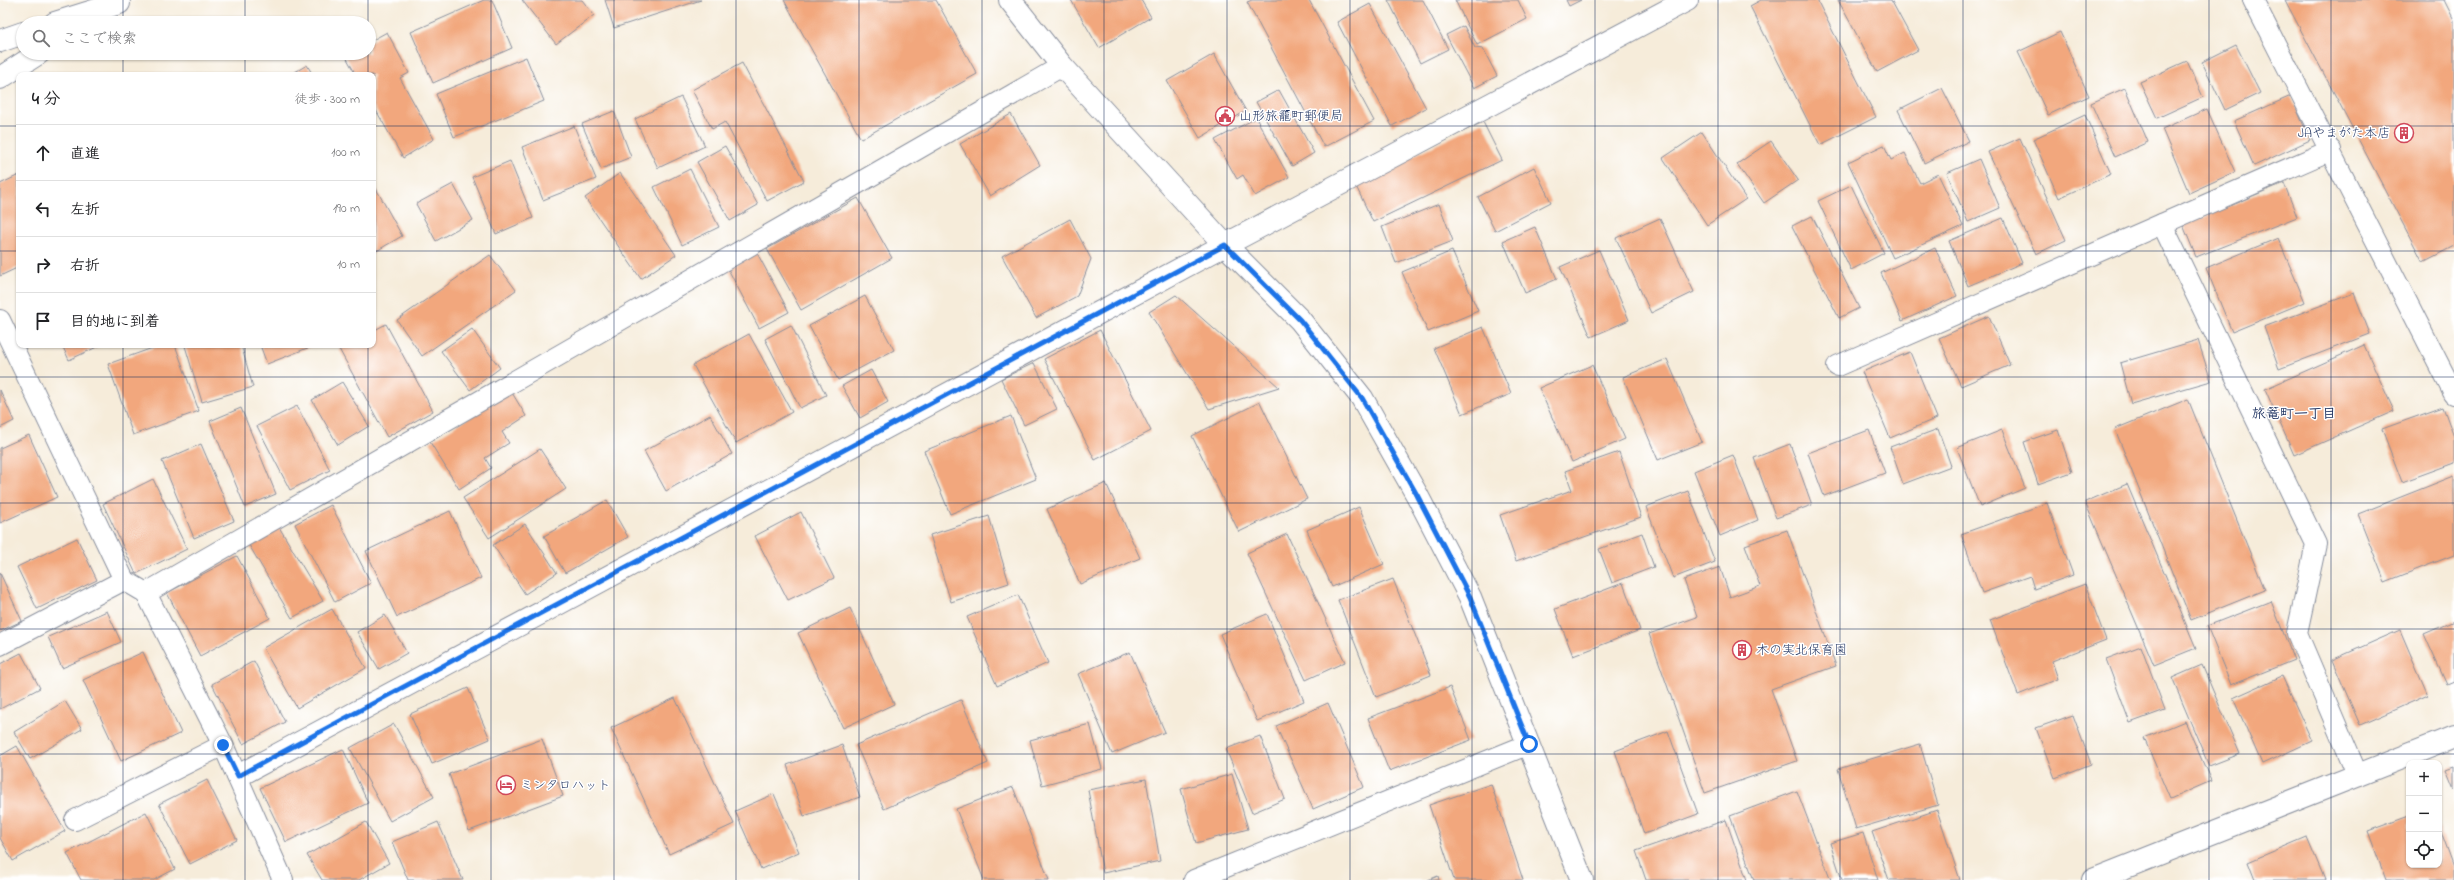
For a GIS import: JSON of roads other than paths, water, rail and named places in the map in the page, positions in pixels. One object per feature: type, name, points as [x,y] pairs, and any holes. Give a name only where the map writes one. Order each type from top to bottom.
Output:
[{"type":"main road","points":[[1010,0],[1062,66],[1225,245],[1300,320],[1362,398],[1417,495],[1470,597],[1582,880]]},
{"type":"main road","points":[[238,776],[1225,245],[1687,0]]},
{"type":"main road","points":[[77,16],[122,1]]},
{"type":"main road","points":[[98,16],[122,1]]},
{"type":"main road","points":[[0,41],[16,35]]},
{"type":"main road","points":[[0,78],[28,60]]},
{"type":"main road","points":[[2093,880],[2454,737]]},
{"type":"lane","points":[[2253,0],[2331,150],[2454,394]]},
{"type":"lane","points":[[146,593],[1062,66]]},
{"type":"lane","points":[[1837,366],[2331,150]]},
{"type":"lane","points":[[2162,224],[2316,544],[2297,633],[2358,776]]},
{"type":"lane","points":[[0,320],[124,580],[146,593],[223,745],[283,880]]},
{"type":"lane","points":[[0,645],[124,580]]},
{"type":"lane","points":[[1194,880],[1529,744]]},
{"type":"lane","points":[[75,820],[223,745]]},
{"type":"place","name":"山形旅籠町郵便局","points":[[1225,116]]},
{"type":"place","name":"JAやまがた本店","points":[[2404,133]]},
{"type":"place","name":"木の実北保育園","points":[[1742,650]]},
{"type":"place","name":"ミンタロハット","points":[[506,785]]},
{"type":"district","name":"旅篭町一丁目","points":[[2294,414]]}]
